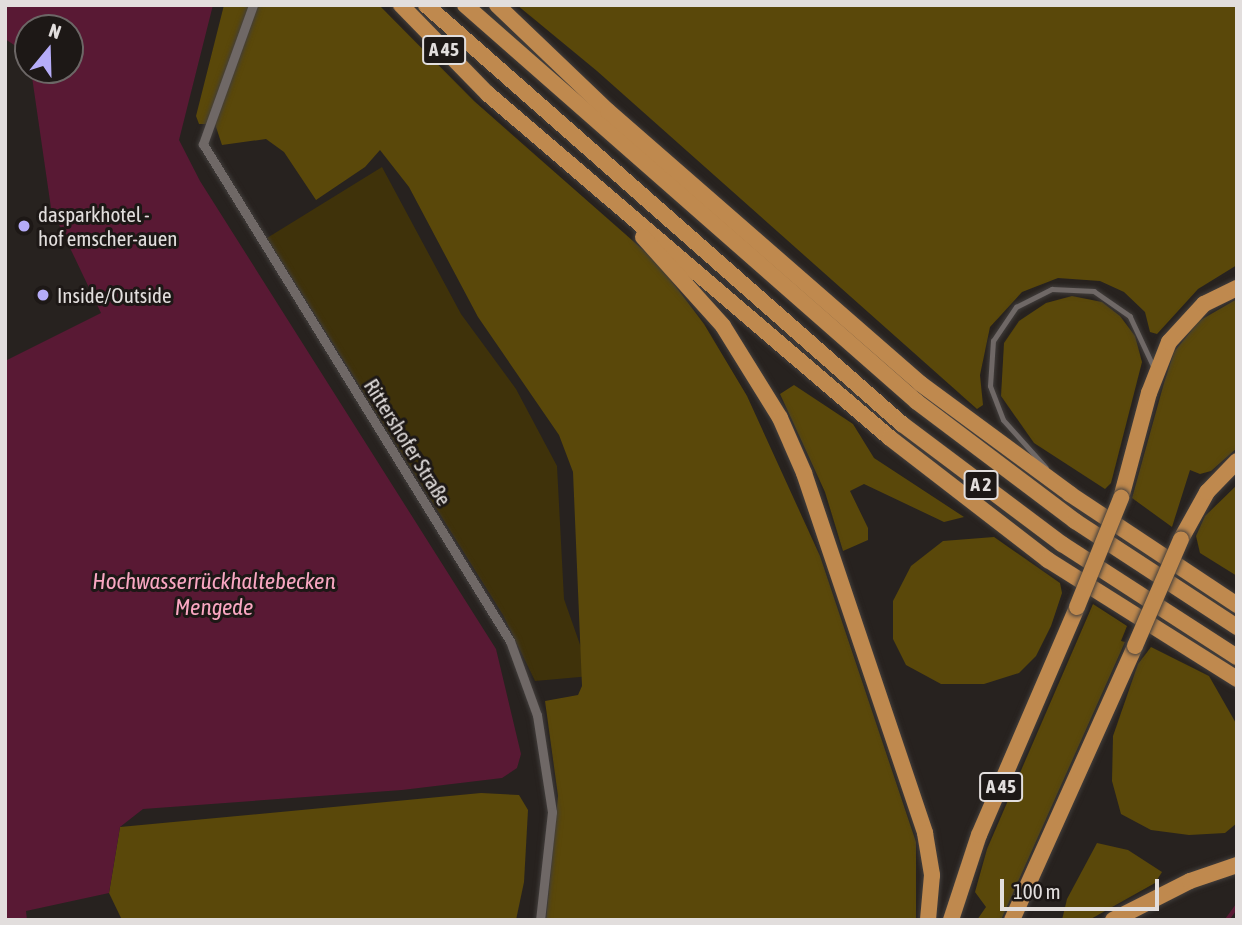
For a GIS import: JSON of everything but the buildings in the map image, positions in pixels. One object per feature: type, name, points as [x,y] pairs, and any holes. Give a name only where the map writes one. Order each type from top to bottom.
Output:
[{"type":"highway","name":"A 45","points":[[401,5],[488,94],[625,213]]},
{"type":"highway","name":"A 2","points":[[426,5],[902,425],[1062,544],[1237,657]]},
{"type":"highway","name":"A 2","points":[[465,5],[917,402],[1074,521],[1237,627]]},
{"type":"highway","points":[[497,5],[608,111],[921,384],[1070,494],[1237,604]]},
{"type":"highway","points":[[625,213],[890,438],[1048,560],[1237,679]]},
{"type":"highway","points":[[625,213],[723,326],[780,418],[804,473],[925,833],[932,875],[928,920]]},
{"type":"highway","points":[[1154,376],[1168,342],[1184,322],[1204,304],[1237,288]]},
{"type":"highway","name":"A 45","points":[[951,920],[979,835],[1121,498],[1154,376]]},
{"type":"highway","points":[[1012,920],[1181,539],[1207,492],[1237,461]]},
{"type":"highway","points":[[1181,568],[1237,597]]},
{"type":"highway","points":[[1113,920],[1166,892],[1237,864]]},
{"type":"street","name":"Rittershofer Straße","points":[[253,5],[203,144],[510,641],[537,715],[552,812],[540,920]]},
{"type":"lane","points":[[1070,494],[996,405],[989,369],[1002,323],[1034,295],[1076,287],[1094,291],[1130,316],[1152,358],[1154,376]]},
{"type":"shaded area","points":[[224,5],[379,5],[474,101],[658,263],[704,324],[747,396],[820,556],[916,842],[916,920],[546,920],[558,796],[545,701],[578,695],[582,686],[573,472],[559,435],[478,317],[409,187],[380,150],[365,167],[316,200],[284,152],[266,139],[222,145],[215,124],[199,124],[196,116]]},
{"type":"shaded area","points":[[517,5],[1237,5],[1237,265],[1198,289],[1157,334],[1150,332],[1145,312],[1124,292],[1100,281],[1058,278],[1022,292],[990,327],[980,375],[983,405],[977,409],[597,71]]},
{"type":"shaded area","points":[[382,167],[461,314],[516,389],[557,466],[564,599],[591,676],[535,681],[503,615],[267,238]]},
{"type":"shaded area","points":[[1072,296],[1102,302],[1120,316],[1135,336],[1142,362],[1111,483],[1105,489],[1034,443],[1001,396],[1004,343],[1019,321],[1046,303]]},
{"type":"shaded area","points":[[1237,299],[1237,448],[1211,471],[1200,474],[1190,470],[1172,527],[1132,498],[1164,383],[1174,352],[1199,321]]},
{"type":"shaded area","points":[[794,385],[853,424],[874,458],[964,517],[944,522],[864,484],[850,491],[868,528],[868,540],[843,551],[825,492],[780,394]]},
{"type":"shaded area","points":[[1237,485],[1237,576],[1200,553],[1196,536],[1205,516]]},
{"type":"shaded area","points":[[994,537],[1060,583],[1062,593],[1051,626],[1036,656],[1019,673],[984,684],[941,684],[906,665],[893,639],[893,601],[911,566],[943,541]]},
{"type":"shaded area","points":[[1093,604],[1127,626],[1121,641],[1125,642],[1001,920],[977,920],[986,907],[975,892],[987,849]]},
{"type":"shaded area","points":[[1151,647],[1209,676],[1237,725],[1237,823],[1225,833],[1189,835],[1151,830],[1121,814],[1112,781],[1113,736],[1138,664]]},
{"type":"shaded area","points":[[481,793],[519,795],[528,810],[524,882],[516,920],[122,920],[109,893],[120,827]]},
{"type":"shaded area","points":[[1097,843],[1128,850],[1162,872],[1155,883],[1089,920],[1062,920],[1067,899]]},
{"type":"water","name":"Hochwasserrückhaltebecken Mengede","points":[[5,5],[213,5],[179,140],[200,181],[496,649],[521,754],[517,768],[502,778],[402,790],[143,809],[120,827],[109,893],[26,911],[27,920],[5,920],[5,361],[101,313],[51,208],[33,84],[84,84],[84,14],[14,14],[14,45],[5,39]]},
{"type":"waterway","points":[[1227,920],[1237,906]]},
{"type":"place","name":"dasparkhotel - hof emscher-auen","points":[[24,226]]},
{"type":"place","name":"Inside/Outside","points":[[43,295]]}]
